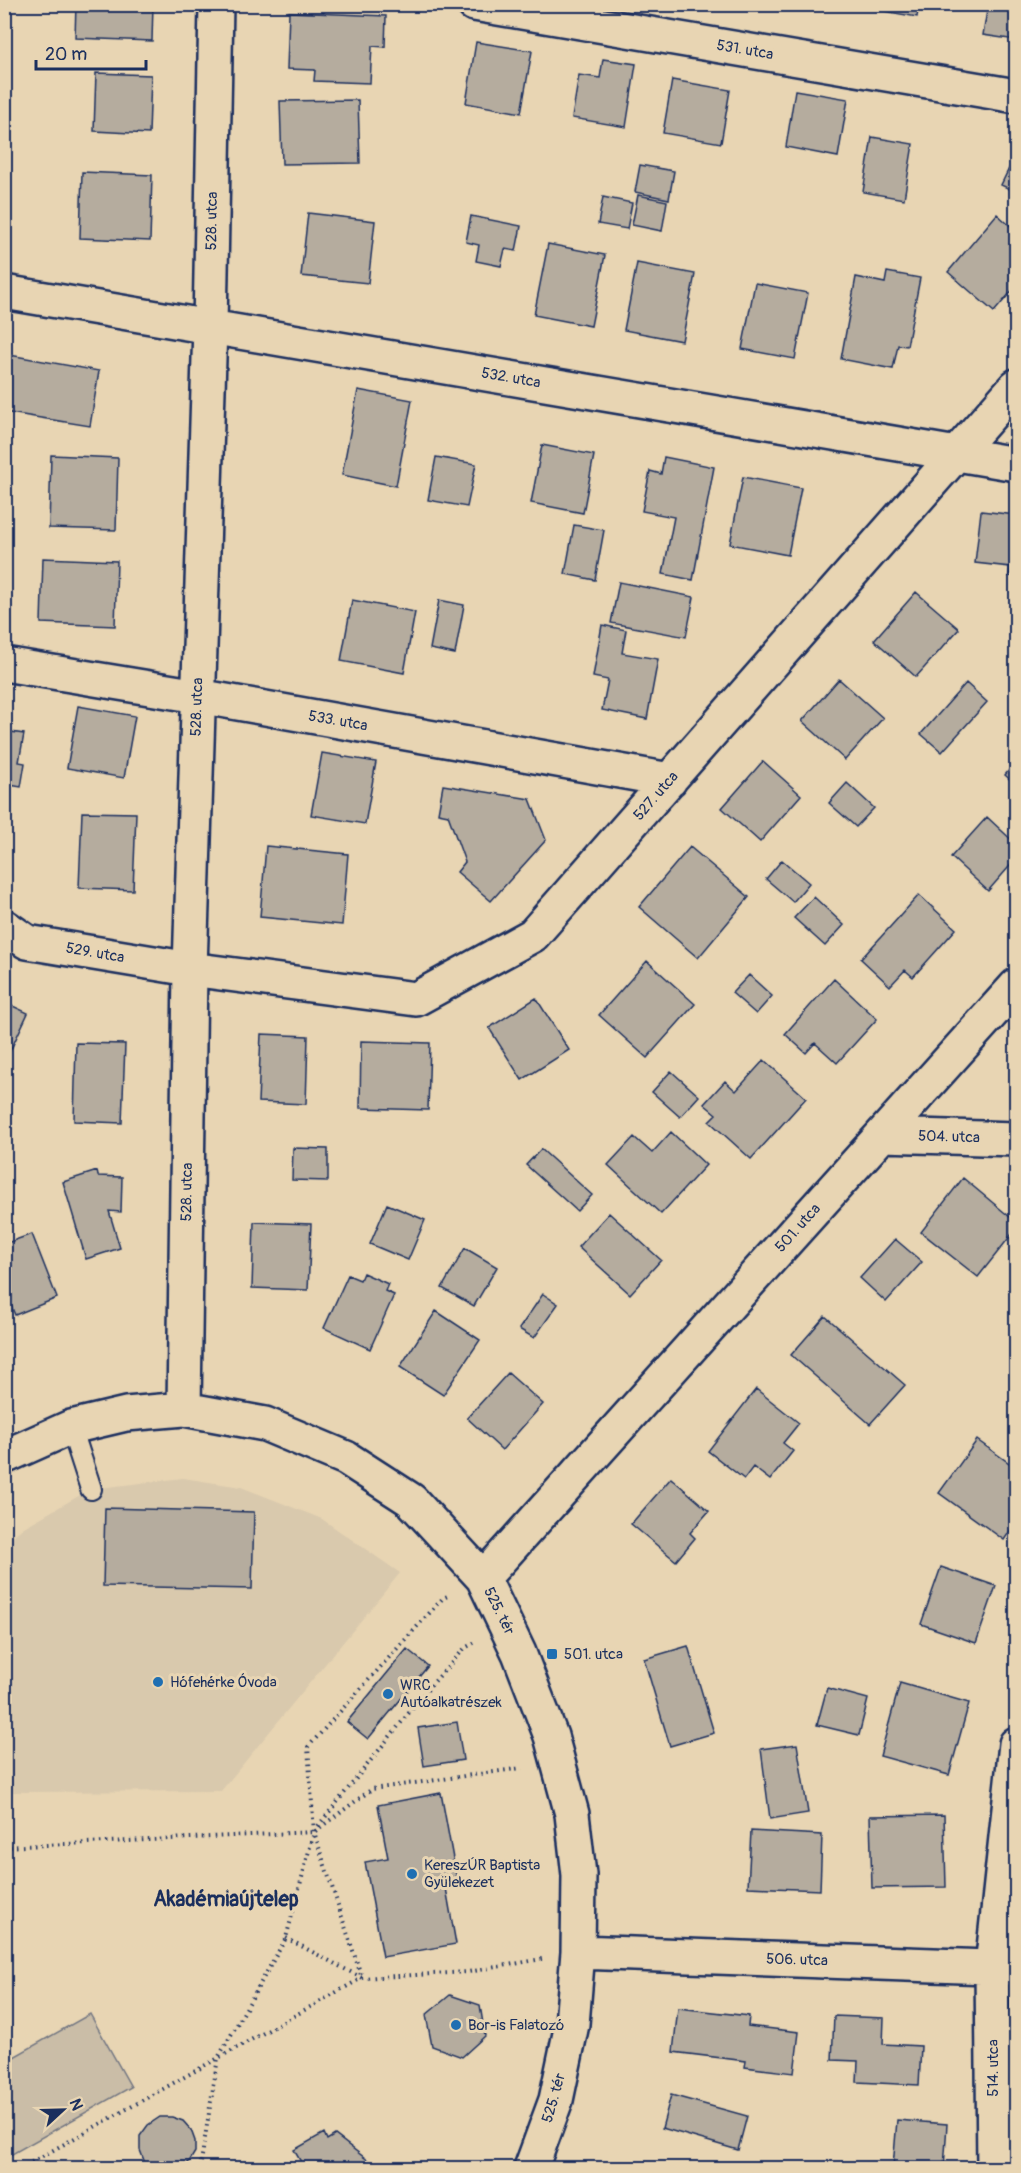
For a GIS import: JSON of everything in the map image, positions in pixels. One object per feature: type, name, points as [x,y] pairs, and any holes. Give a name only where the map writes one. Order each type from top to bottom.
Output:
[{"type":"street","name":"528. utca","points":[[184,1409],[190,969],[210,327],[216,4]]},
{"type":"street","name":"531. utca","points":[[474,4],[1017,96]]},
{"type":"street","name":"532. utca","points":[[4,292],[1017,464]]},
{"type":"street","name":"527. utca","points":[[190,969],[416,999],[533,935],[1017,387]]},
{"type":"street","name":"533. utca","points":[[4,664],[670,780]]},
{"type":"street","name":"529. utca","points":[[4,926],[27,942],[190,969]]},
{"type":"street","name":"501. utca","points":[[483,1578],[1017,986]]},
{"type":"street","name":"504. utca","points":[[882,1135],[1017,1139]]},
{"type":"street","name":"525. tér","points":[[4,1457],[71,1427],[126,1414],[184,1409],[265,1424],[346,1458],[411,1500],[483,1578],[519,1653],[551,1736],[572,1814],[579,1875],[578,1952],[572,2024],[556,2100],[531,2169]]},
{"type":"street","name":"514. utca","points":[[994,2169],[1017,1744]]},
{"type":"street","name":"506. utca","points":[[578,1952],[1005,1967]]},
{"type":"lane","points":[[71,1427],[91,1489]]},
{"type":"path","points":[[362,1978],[314,1832],[308,1747],[444,1598],[483,1578]]},
{"type":"path","points":[[200,2169],[218,2058],[286,1938],[314,1832],[433,1683],[465,1648],[507,1628]]},
{"type":"path","points":[[4,1847],[314,1832],[372,1789],[559,1762]]},
{"type":"path","points":[[286,1938],[362,1978]]},
{"type":"path","points":[[21,2169],[362,1978],[468,1972],[578,1952]]},
{"type":"shaded area","name":"Hófehérke Óvoda","points":[[183,1478],[241,1487],[322,1519],[400,1573],[221,1791],[5,1792],[4,1543],[24,1527],[91,1489]]},
{"type":"shaded area","points":[[90,2014],[131,2087],[5,2158],[5,2062]]},
{"type":"building","points":[[76,4],[153,4],[152,41],[75,38]]},
{"type":"building","points":[[856,4],[919,4],[917,17],[855,6]]},
{"type":"building","points":[[988,4],[1016,4],[1016,40],[983,35]]},
{"type":"building","points":[[289,12],[386,16],[385,47],[372,46],[370,83],[314,81],[315,70],[287,69]]},
{"type":"building","points":[[476,42],[532,51],[521,113],[466,103]]},
{"type":"building","points":[[603,59],[636,64],[626,127],[572,118],[579,75],[600,78]]},
{"type":"building","points":[[96,73],[151,75],[149,134],[94,131]]},
{"type":"building","points":[[672,80],[730,90],[721,143],[663,133]]},
{"type":"building","points":[[795,90],[848,99],[838,157],[786,147]]},
{"type":"building","points":[[358,100],[360,163],[282,164],[280,101]]},
{"type":"building","points":[[872,137],[913,144],[904,199],[863,192]]},
{"type":"building","points":[[1016,154],[1016,192],[1001,185]]},
{"type":"building","points":[[640,165],[674,171],[669,199],[635,192]]},
{"type":"building","points":[[82,172],[152,175],[150,241],[80,238]]},
{"type":"building","points":[[638,195],[667,201],[662,231],[632,225]]},
{"type":"building","points":[[603,197],[632,203],[627,229],[598,224]]},
{"type":"building","points":[[308,213],[375,221],[368,283],[301,276]]},
{"type":"building","points":[[997,214],[1016,231],[1016,286],[994,312],[948,272]]},
{"type":"building","points":[[471,216],[521,226],[516,251],[505,249],[501,266],[476,261],[479,245],[466,242]]},
{"type":"building","points":[[548,244],[605,255],[591,326],[534,315]]},
{"type":"building","points":[[637,263],[695,274],[682,341],[624,330]]},
{"type":"building","points":[[887,272],[920,278],[907,346],[898,345],[893,369],[841,359],[856,277],[885,283]]},
{"type":"building","points":[[755,283],[808,293],[795,359],[742,349]]},
{"type":"building","points":[[4,354],[99,371],[90,426],[4,412]]},
{"type":"building","points":[[358,390],[412,400],[396,486],[342,475]]},
{"type":"building","points":[[542,445],[594,455],[583,513],[531,503]]},
{"type":"building","points":[[51,455],[118,458],[116,530],[49,528]]},
{"type":"building","points":[[436,457],[476,464],[467,507],[428,500]]},
{"type":"building","points":[[664,457],[714,467],[693,580],[663,574],[674,517],[642,511],[650,471],[661,474]]},
{"type":"building","points":[[743,477],[801,488],[788,555],[730,544]]},
{"type":"building","points":[[981,511],[1016,515],[1016,577],[1009,576],[1010,567],[975,563]]},
{"type":"building","points":[[574,525],[604,530],[595,580],[565,574]]},
{"type":"building","points":[[43,558],[117,561],[115,626],[41,623]]},
{"type":"building","points":[[619,582],[694,597],[686,637],[611,623]]},
{"type":"building","points":[[916,592],[959,629],[916,677],[874,640]]},
{"type":"building","points":[[352,600],[415,612],[404,673],[341,661]]},
{"type":"building","points":[[439,600],[464,605],[455,654],[430,649]]},
{"type":"building","points":[[602,625],[626,630],[622,653],[658,659],[647,719],[602,710],[608,680],[593,677]]},
{"type":"building","points":[[839,679],[883,718],[845,760],[802,721]]},
{"type":"building","points":[[966,683],[987,702],[942,752],[921,734]]},
{"type":"building","points":[[78,706],[135,716],[124,778],[67,768]]},
{"type":"building","points":[[4,731],[24,734],[19,762],[25,763],[21,787],[4,784]]},
{"type":"building","points":[[322,753],[376,762],[365,824],[311,815]]},
{"type":"building","points":[[763,761],[801,795],[760,842],[722,808]]},
{"type":"building","points":[[1016,762],[1016,785],[1005,775]]},
{"type":"building","points":[[847,783],[874,808],[856,827],[829,803]]},
{"type":"building","points":[[443,785],[530,799],[546,840],[491,901],[457,872],[465,862],[448,815],[438,813]]},
{"type":"building","points":[[82,812],[136,813],[133,890],[79,888]]},
{"type":"building","points":[[987,817],[1016,844],[1016,859],[988,891],[951,857]]},
{"type":"building","points":[[266,846],[348,854],[342,925],[260,917]]},
{"type":"building","points":[[690,847],[749,897],[698,958],[639,907]]},
{"type":"building","points":[[782,860],[809,883],[793,902],[766,879]]},
{"type":"building","points":[[919,895],[956,929],[913,977],[905,970],[890,986],[861,959]]},
{"type":"building","points":[[814,897],[844,925],[825,946],[794,918]]},
{"type":"building","points":[[647,961],[695,1004],[647,1058],[599,1015]]},
{"type":"building","points":[[749,975],[772,996],[756,1014],[732,993]]},
{"type":"building","points":[[834,979],[877,1019],[837,1063],[815,1043],[806,1053],[785,1034]]},
{"type":"building","points":[[536,998],[569,1050],[522,1080],[489,1028]]},
{"type":"building","points":[[4,1002],[28,1013],[4,1064]]},
{"type":"building","points":[[261,1034],[308,1036],[306,1104],[258,1102]]},
{"type":"building","points":[[361,1041],[430,1043],[428,1110],[360,1108]]},
{"type":"building","points":[[76,1043],[125,1044],[122,1123],[74,1121]]},
{"type":"building","points":[[764,1060],[806,1098],[751,1159],[709,1121],[716,1114],[704,1104],[725,1081],[736,1091]]},
{"type":"building","points":[[671,1071],[699,1096],[680,1117],[652,1092]]},
{"type":"building","points":[[671,1132],[706,1165],[661,1214],[608,1165],[634,1137],[652,1153]]},
{"type":"building","points":[[293,1148],[328,1149],[328,1181],[292,1180]]},
{"type":"building","points":[[541,1149],[592,1195],[577,1211],[526,1165]]},
{"type":"building","points":[[97,1171],[98,1176],[122,1177],[121,1212],[109,1211],[120,1248],[86,1259],[63,1182]]},
{"type":"building","points":[[963,1178],[1016,1222],[1016,1229],[978,1277],[921,1232]]},
{"type":"building","points":[[387,1204],[425,1220],[408,1260],[370,1244]]},
{"type":"building","points":[[609,1213],[661,1260],[630,1294],[578,1247]]},
{"type":"building","points":[[254,1222],[311,1224],[308,1290],[252,1288]]},
{"type":"building","points":[[32,1234],[57,1298],[15,1315],[4,1289],[4,1244]]},
{"type":"building","points":[[895,1239],[922,1262],[886,1302],[860,1278]]},
{"type":"building","points":[[465,1248],[497,1267],[474,1306],[442,1288]]},
{"type":"building","points":[[363,1273],[388,1284],[385,1291],[394,1295],[370,1349],[324,1328],[348,1275],[360,1280]]},
{"type":"building","points":[[543,1294],[558,1304],[534,1338],[519,1329]]},
{"type":"building","points":[[436,1311],[480,1340],[443,1395],[400,1367]]},
{"type":"building","points":[[825,1316],[905,1385],[870,1424],[791,1355]]},
{"type":"building","points":[[508,1373],[543,1404],[502,1450],[467,1418]]},
{"type":"building","points":[[756,1389],[799,1423],[783,1443],[793,1451],[770,1480],[753,1467],[744,1479],[708,1451]]},
{"type":"building","points":[[977,1440],[1016,1468],[1016,1522],[1004,1540],[939,1493]]},
{"type":"building","points":[[671,1478],[709,1511],[690,1533],[695,1538],[676,1561],[631,1524]]},
{"type":"building","points":[[105,1508],[254,1512],[252,1589],[103,1586]]},
{"type":"building","points":[[941,1567],[996,1586],[976,1643],[921,1624]]},
{"type":"building","points":[[688,1646],[714,1733],[670,1746],[644,1659]]},
{"type":"building","name":"WRC Autóalkatrészek","points":[[407,1649],[428,1666],[368,1739],[347,1722]]},
{"type":"building","points":[[900,1683],[969,1703],[949,1775],[880,1756]]},
{"type":"building","points":[[827,1688],[868,1699],[859,1735],[817,1725]]},
{"type":"building","points":[[457,1722],[463,1760],[424,1766],[418,1728]]},
{"type":"building","points":[[797,1744],[808,1813],[770,1819],[761,1749]]},
{"type":"building","name":"KereszÚR Baptista Gyülekezet","points":[[441,1793],[458,1886],[446,1888],[456,1944],[383,1957],[365,1862],[388,1858],[378,1805]]},
{"type":"building","points":[[944,1815],[946,1887],[872,1888],[870,1816]]},
{"type":"building","points":[[751,1831],[822,1835],[820,1890],[748,1887]]},
{"type":"building","name":"Bor-is Falatozó","points":[[450,1995],[480,2005],[485,2036],[462,2057],[432,2046],[426,2015]]},
{"type":"building","points":[[678,2008],[749,2016],[748,2026],[799,2032],[794,2073],[745,2067],[746,2061],[673,2052]]},
{"type":"building","points":[[834,2016],[884,2018],[883,2044],[921,2046],[919,2085],[857,2082],[858,2061],[832,2060]]},
{"type":"building","points":[[671,2095],[747,2116],[738,2150],[662,2128]]},
{"type":"building","points":[[160,2117],[172,2117],[183,2121],[191,2130],[195,2141],[195,2152],[183,2168],[153,2168],[145,2163],[140,2150],[140,2136],[148,2125]]},
{"type":"building","points":[[897,2120],[947,2124],[944,2168],[893,2167]]},
{"type":"building","points":[[324,2133],[327,2140],[335,2135],[378,2168],[295,2168],[294,2166],[301,2162],[294,2150]]},
{"type":"place","name":"501. utca","points":[[552,1654]]},
{"type":"place","name":"Hófehérke Óvoda","points":[[158,1682]]},
{"type":"place","name":"WRC Autóalkatrészek","points":[[388,1694]]},
{"type":"place","name":"KereszÚR Baptista Gyülekezet","points":[[412,1874]]},
{"type":"place","name":"Bor-is Falatozó","points":[[456,2025]]},
{"type":"district","name":"Akadémiaújtelep","points":[[226,1899]]}]
